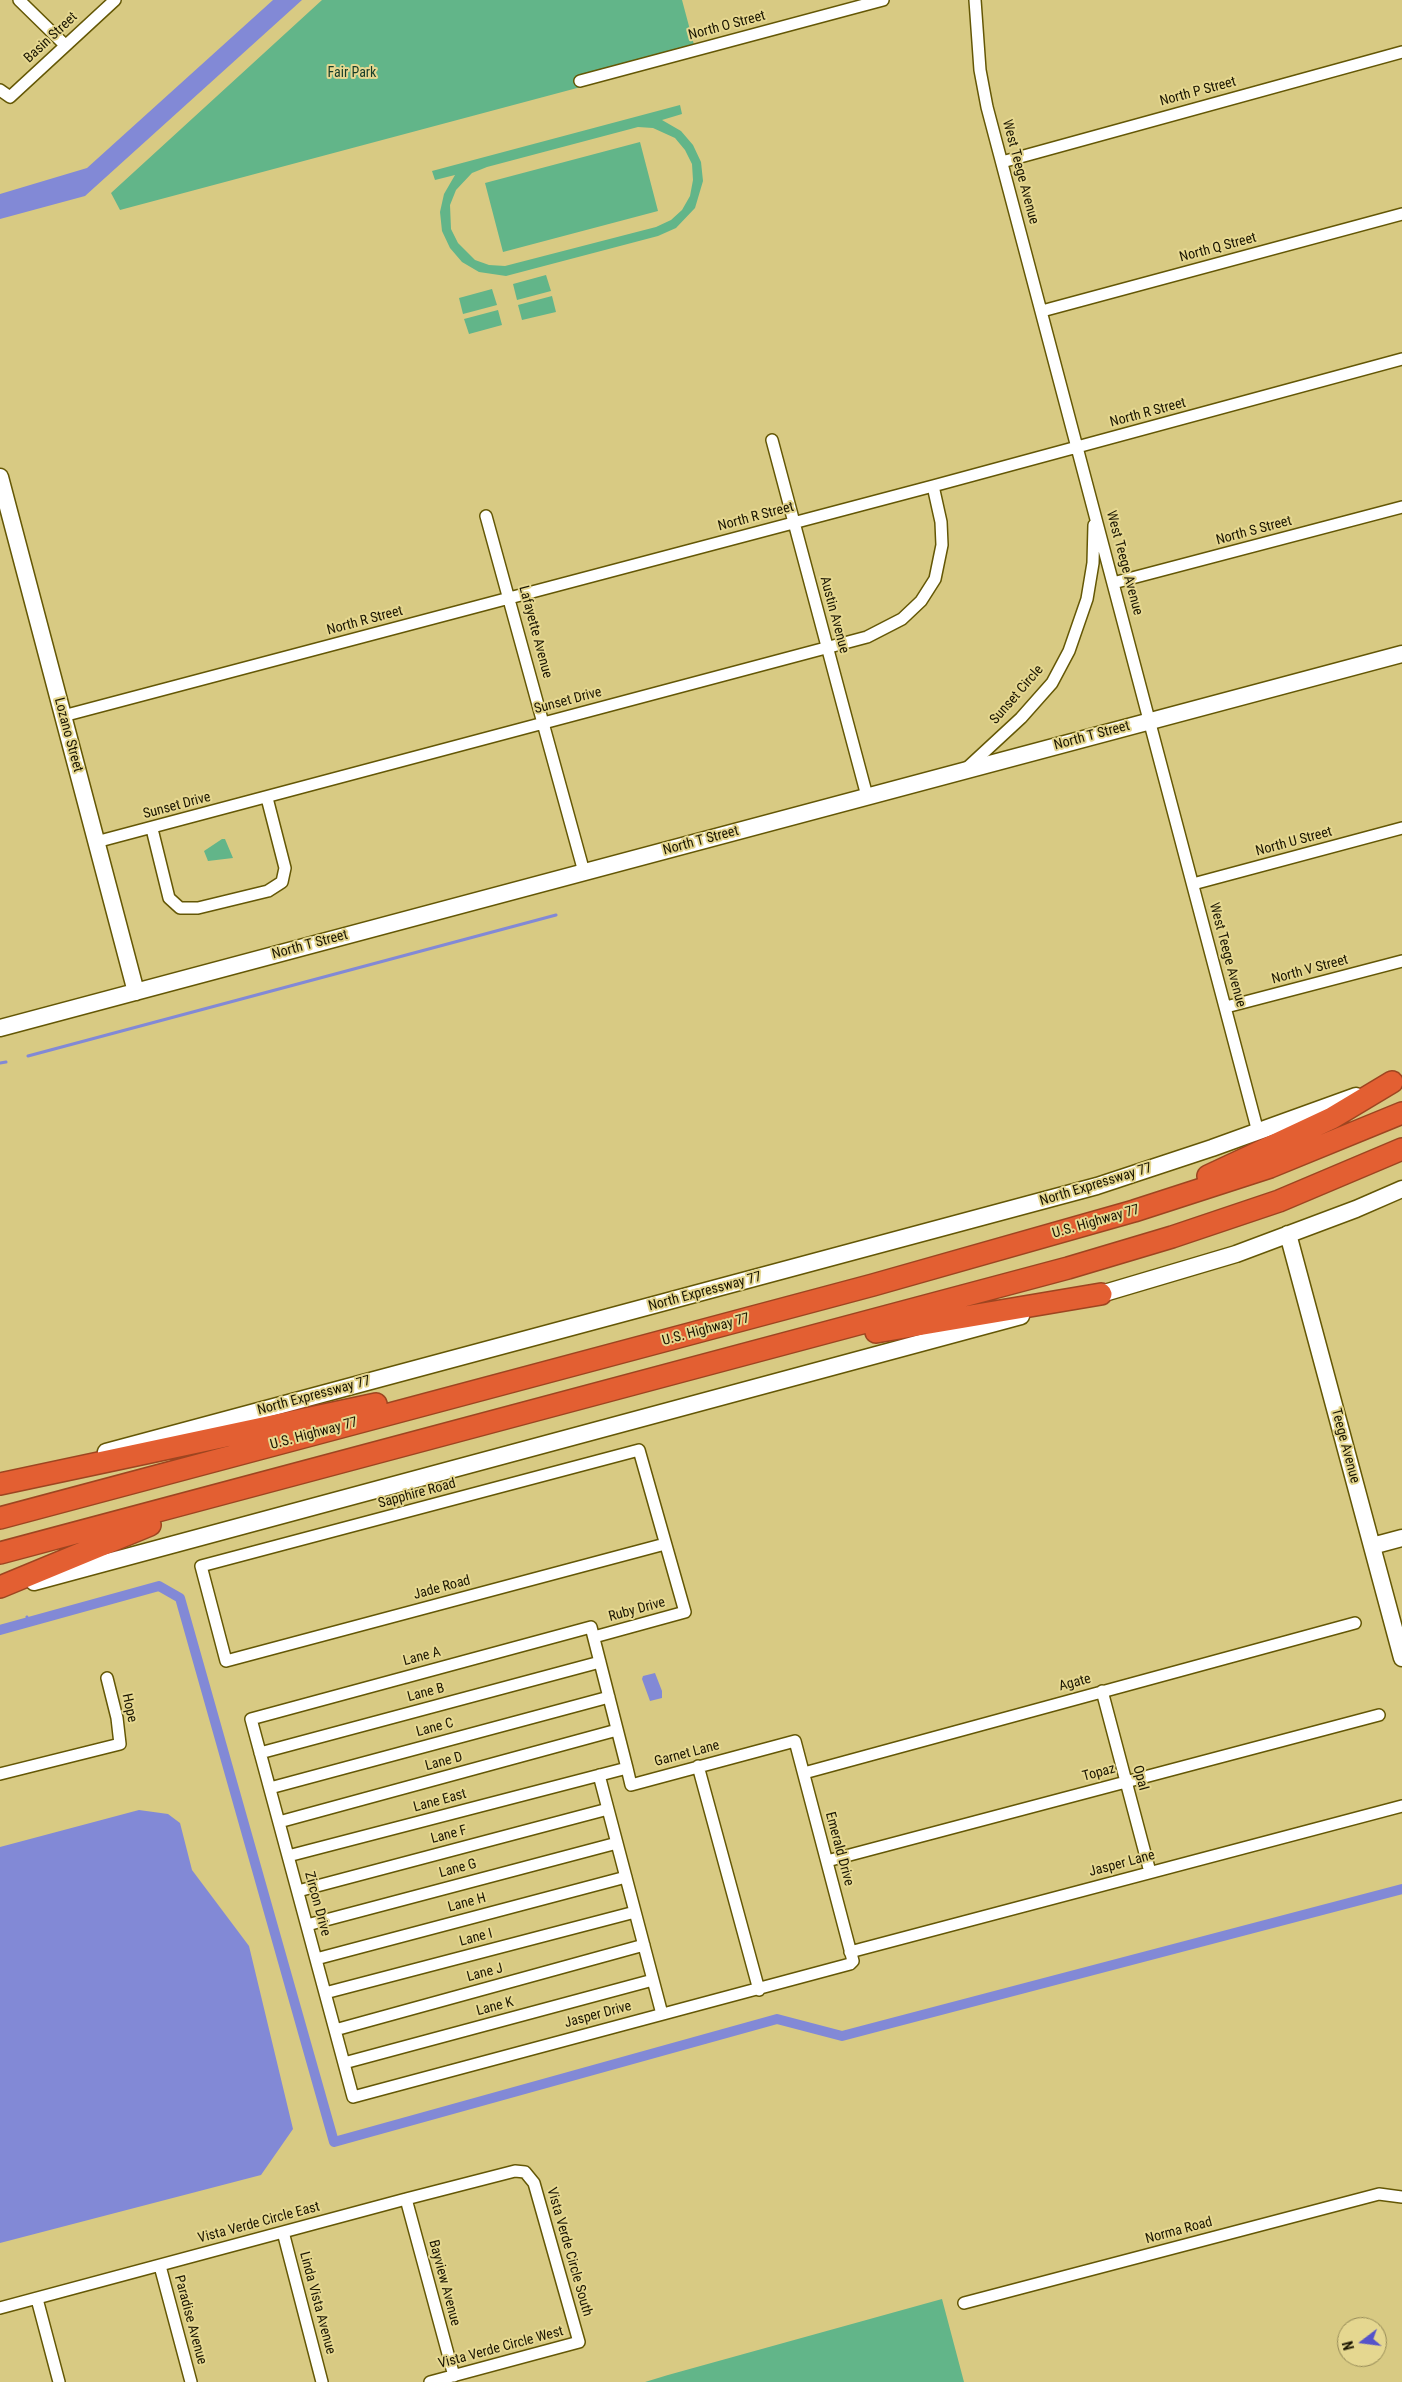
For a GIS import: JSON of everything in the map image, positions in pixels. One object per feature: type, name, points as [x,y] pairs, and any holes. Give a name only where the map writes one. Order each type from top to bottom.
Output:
[{"type":"highway","points":[[1134,1211],[1332,1118],[1397,1080]]},
{"type":"highway","name":"U.S. Highway 77","points":[[0,1518],[873,1285],[1134,1211],[1270,1167],[1402,1113]]},
{"type":"highway","points":[[0,1553],[1068,1268],[1172,1237],[1278,1201],[1402,1149]]},
{"type":"highway","points":[[670,1374],[850,1336],[1101,1294]]},
{"type":"highway","points":[[0,1484],[292,1420],[555,1370]]},
{"type":"highway","points":[[0,1587],[152,1524],[339,1462]]},
{"type":"main road","name":"Lozano Street","points":[[0,477],[136,992]]},
{"type":"main road","name":"North T Street","points":[[0,1028],[1402,654]]},
{"type":"main road","name":"North Expressway 77","points":[[0,1480],[1083,1191],[1258,1132],[1397,1080]]},
{"type":"main road","points":[[0,1591],[1101,1294],[1236,1254],[1402,1189]]},
{"type":"main road","name":"Teege Avenue","points":[[1288,1234],[1402,1658]]},
{"type":"main road","points":[[1372,1546],[1402,1538]]},
{"type":"street","points":[[18,0],[65,45]]},
{"type":"street","name":"Basin Street","points":[[4,93],[10,97],[115,0]]},
{"type":"street","name":"North O Street","points":[[580,81],[883,0]]},
{"type":"street","name":"West Teege Avenue","points":[[975,0],[980,70],[1002,162],[1258,1132]]},
{"type":"street","name":"North P Street","points":[[1002,162],[1402,52]]},
{"type":"street","name":"North Q Street","points":[[1042,311],[1402,214]]},
{"type":"street","name":"North R Street","points":[[63,716],[1078,448],[1402,360]]},
{"type":"street","name":"Austin Avenue","points":[[772,440],[867,796]]},
{"type":"street","name":"Sunset Drive","points":[[96,842],[867,637],[894,624],[921,601],[929,590],[939,568],[942,545],[941,522],[934,486]]},
{"type":"street","name":"North S Street","points":[[1113,583],[1402,507]]},
{"type":"street","name":"Sunset Circle","points":[[964,770],[1021,718],[1052,683],[1069,651],[1087,599],[1093,562],[1094,510]]},
{"type":"street","name":"Lafayette Avenue","points":[[486,516],[584,872]]},
{"type":"street","points":[[152,828],[169,898],[180,908],[198,908],[268,891],[282,882],[285,868],[267,798]]},
{"type":"street","name":"North U Street","points":[[1194,884],[1402,828]]},
{"type":"street","name":"North V Street","points":[[1226,1007],[1402,961]]},
{"type":"street","name":"Ruby Drive","points":[[594,1637],[685,1612],[640,1450]]},
{"type":"street","name":"Sapphire Road","points":[[226,1661],[201,1566],[640,1450]]},
{"type":"street","name":"Jade Road","points":[[226,1661],[665,1544]]},
{"type":"street","name":"Agate","points":[[804,1773],[1354,1623]]},
{"type":"street","name":"Lane A","points":[[251,1719],[591,1627],[594,1637]]},
{"type":"street","points":[[594,1637],[627,1768],[599,1775],[662,2014]]},
{"type":"street","name":"Lane B","points":[[260,1753],[600,1662]]},
{"type":"street","name":"Hope","points":[[1,1771],[120,1744],[117,1718],[107,1678]]},
{"type":"street","name":"Opal","points":[[1102,1691],[1150,1872]]},
{"type":"street","name":"Lane C","points":[[270,1788],[609,1697]]},
{"type":"street","name":"Topaz","points":[[827,1862],[1379,1715]]},
{"type":"street","name":"Zircon Drive","points":[[251,1719],[353,2097]]},
{"type":"street","name":"Lane D","points":[[279,1822],[617,1730]]},
{"type":"street","name":"Emerald Drive","points":[[795,1741],[853,1961],[850,1964]]},
{"type":"street","name":"Garnet Lane","points":[[627,1768],[631,1785],[795,1741]]},
{"type":"street","points":[[698,1766],[759,1990]]},
{"type":"street","name":"Lane East","points":[[288,1856],[599,1775]]},
{"type":"street","name":"Jasper Lane","points":[[850,1952],[1402,1806]]},
{"type":"street","name":"Lane F","points":[[298,1891],[608,1808]]},
{"type":"street","name":"Lane G","points":[[307,1925],[617,1843]]},
{"type":"street","name":"Lane H","points":[[316,1959],[626,1877]]},
{"type":"street","name":"Lane I","points":[[325,1993],[635,1912]]},
{"type":"street","name":"Lane J","points":[[335,2030],[644,1945]]},
{"type":"street","name":"Jasper Drive","points":[[353,2097],[662,2014],[759,1990],[850,1964]]},
{"type":"street","name":"Lane K","points":[[344,2063],[653,1980]]},
{"type":"street","name":"Vista Verde Circle East","points":[[0,2308],[406,2199],[515,2171],[525,2172]]},
{"type":"street","name":"Vista Verde Circle South","points":[[525,2172],[534,2183],[579,2342]]},
{"type":"street","name":"Norma Road","points":[[964,2304],[1378,2194],[1402,2198]]},
{"type":"street","name":"Bayview Avenue","points":[[406,2199],[454,2376]]},
{"type":"street","name":"Linda Vista Avenue","points":[[283,2232],[322,2382]]},
{"type":"street","name":"Paradise Avenue","points":[[160,2266],[191,2382]]},
{"type":"street","points":[[37,2299],[59,2382]]},
{"type":"street","name":"Vista Verde Circle West","points":[[430,2382],[579,2342]]},
{"type":"green space","name":"Fair Park","points":[[322,0],[682,0],[697,56],[120,210],[111,193]]},
{"type":"green space","points":[[680,105],[682,114],[662,120],[681,131],[693,145],[701,162],[703,181],[695,208],[676,228],[658,236],[506,276],[479,272],[462,262],[450,248],[442,231],[440,212],[444,194],[455,175],[435,180],[432,171]],"holes":[[[638,127],[653,128],[675,138],[685,150],[692,164],[693,180],[690,196],[682,210],[671,220],[656,227],[505,266],[489,265],[475,260],[458,243],[451,229],[450,205],[456,190],[472,173],[487,167]]]},
{"type":"green space","points":[[640,142],[658,211],[503,252],[485,183]]},
{"type":"green space","points":[[546,275],[551,291],[517,300],[513,284]]},
{"type":"green space","points":[[492,289],[497,305],[463,314],[459,298]]},
{"type":"green space","points":[[552,296],[556,312],[522,320],[518,305]]},
{"type":"green space","points":[[498,310],[502,325],[469,334],[464,319]]},
{"type":"green space","points":[[225,839],[233,858],[208,861],[204,851]]},
{"type":"green space","points":[[942,2299],[964,2382],[645,2382],[668,2375]]},
{"type":"water","points":[[273,0],[302,0],[85,196],[0,219],[0,194],[87,168]]},
{"type":"water","points":[[655,1673],[662,1691],[662,1698],[650,1701],[642,1679],[643,1676]]},
{"type":"water","points":[[139,1810],[168,1814],[180,1823],[192,1870],[249,1946],[293,2129],[261,2175],[0,2243],[0,1847]]},
{"type":"waterway","points":[[28,1056],[556,915]]},
{"type":"waterway","points":[[0,1063],[6,1062]]},
{"type":"waterway","points":[[0,1630],[159,1586],[180,1598],[334,2142],[777,2019],[842,2036],[1402,1889]]},
{"type":"waterway","points":[[27,1617],[29,1622]]}]
